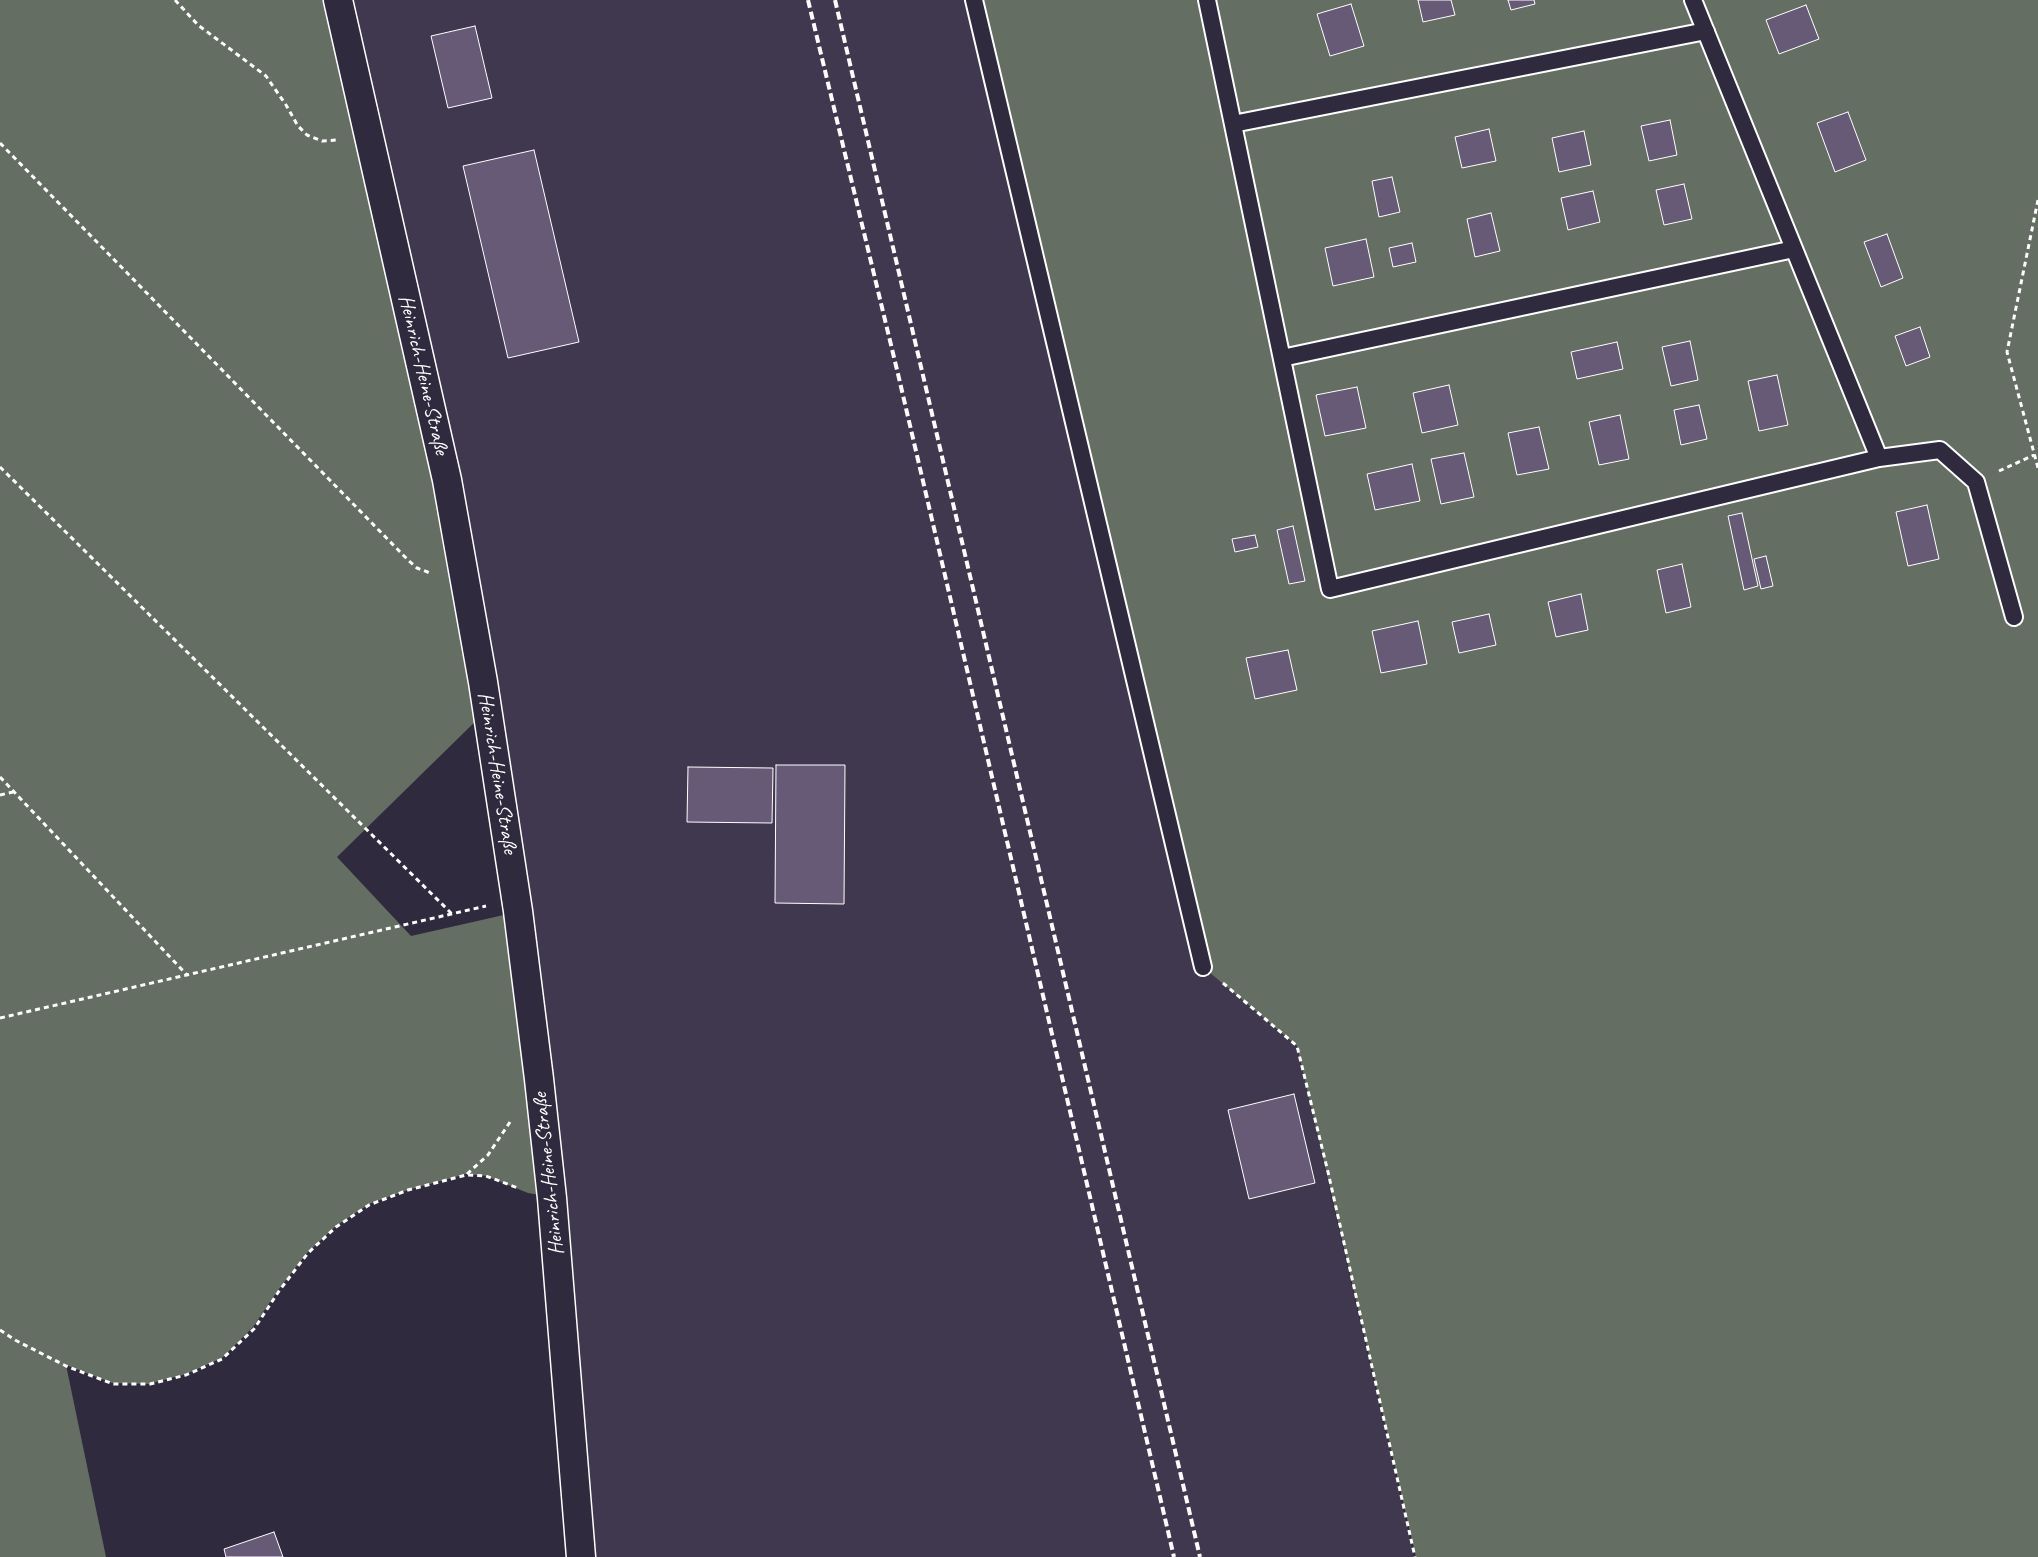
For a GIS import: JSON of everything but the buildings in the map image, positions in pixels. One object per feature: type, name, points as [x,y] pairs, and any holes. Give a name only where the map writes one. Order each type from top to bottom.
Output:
[{"type":"street","name":"Heinrich-Heine-Straße","points":[[338,0],[447,480],[483,682],[516,899],[539,1079],[552,1198],[581,1557]]},
{"type":"lane","points":[[974,0],[1203,967]]},
{"type":"lane","points":[[1207,0],[1330,589],[1879,458],[1940,450],[1976,482],[2014,618]]},
{"type":"lane","points":[[1693,0],[1879,458]]},
{"type":"lane","points":[[1233,124],[1706,31]]},
{"type":"lane","points":[[1282,358],[1794,249]]},
{"type":"path","points":[[175,0],[198,25],[266,76],[298,126],[307,135],[322,141],[332,141],[368,134]]},
{"type":"path","points":[[0,143],[409,561],[417,568],[436,574],[462,567]]},
{"type":"path","points":[[2038,200],[2007,352],[2038,468]]},
{"type":"path","points":[[1976,482],[2034,455]]},
{"type":"path","points":[[0,467],[452,914]]},
{"type":"path","points":[[0,777],[187,975]]},
{"type":"path","points":[[0,794],[14,792]]},
{"type":"path","points":[[0,1018],[516,899]]},
{"type":"path","points":[[1203,967],[1297,1046],[1330,1181],[1415,1557]]},
{"type":"path","points":[[466,1174],[488,1156],[539,1079]]},
{"type":"path","points":[[0,1330],[15,1340],[66,1366],[113,1384],[150,1384],[186,1375],[222,1359],[254,1328],[308,1253],[336,1227],[369,1205],[408,1190],[466,1174],[486,1176],[528,1193],[552,1198]]},
{"type":"shaded area","points":[[339,0],[974,0],[1203,967],[1297,1047],[1414,1557],[581,1557],[530,1008]]},
{"type":"green space","points":[[0,0],[338,0],[486,711],[337,857],[411,936],[517,912],[552,1197],[528,1193],[486,1176],[466,1174],[408,1190],[369,1204],[336,1226],[307,1253],[278,1290],[253,1327],[222,1358],[186,1374],[149,1384],[112,1383],[66,1365],[106,1557],[0,1557]]},
{"type":"green space","points":[[975,0],[1692,0],[1880,458],[1694,0],[2038,0],[2038,1557],[1416,1557],[1297,1046],[1203,967]]},
{"type":"railway","points":[[808,0],[898,374],[1174,1557]]},
{"type":"railway","points":[[835,0],[1200,1557]]}]
